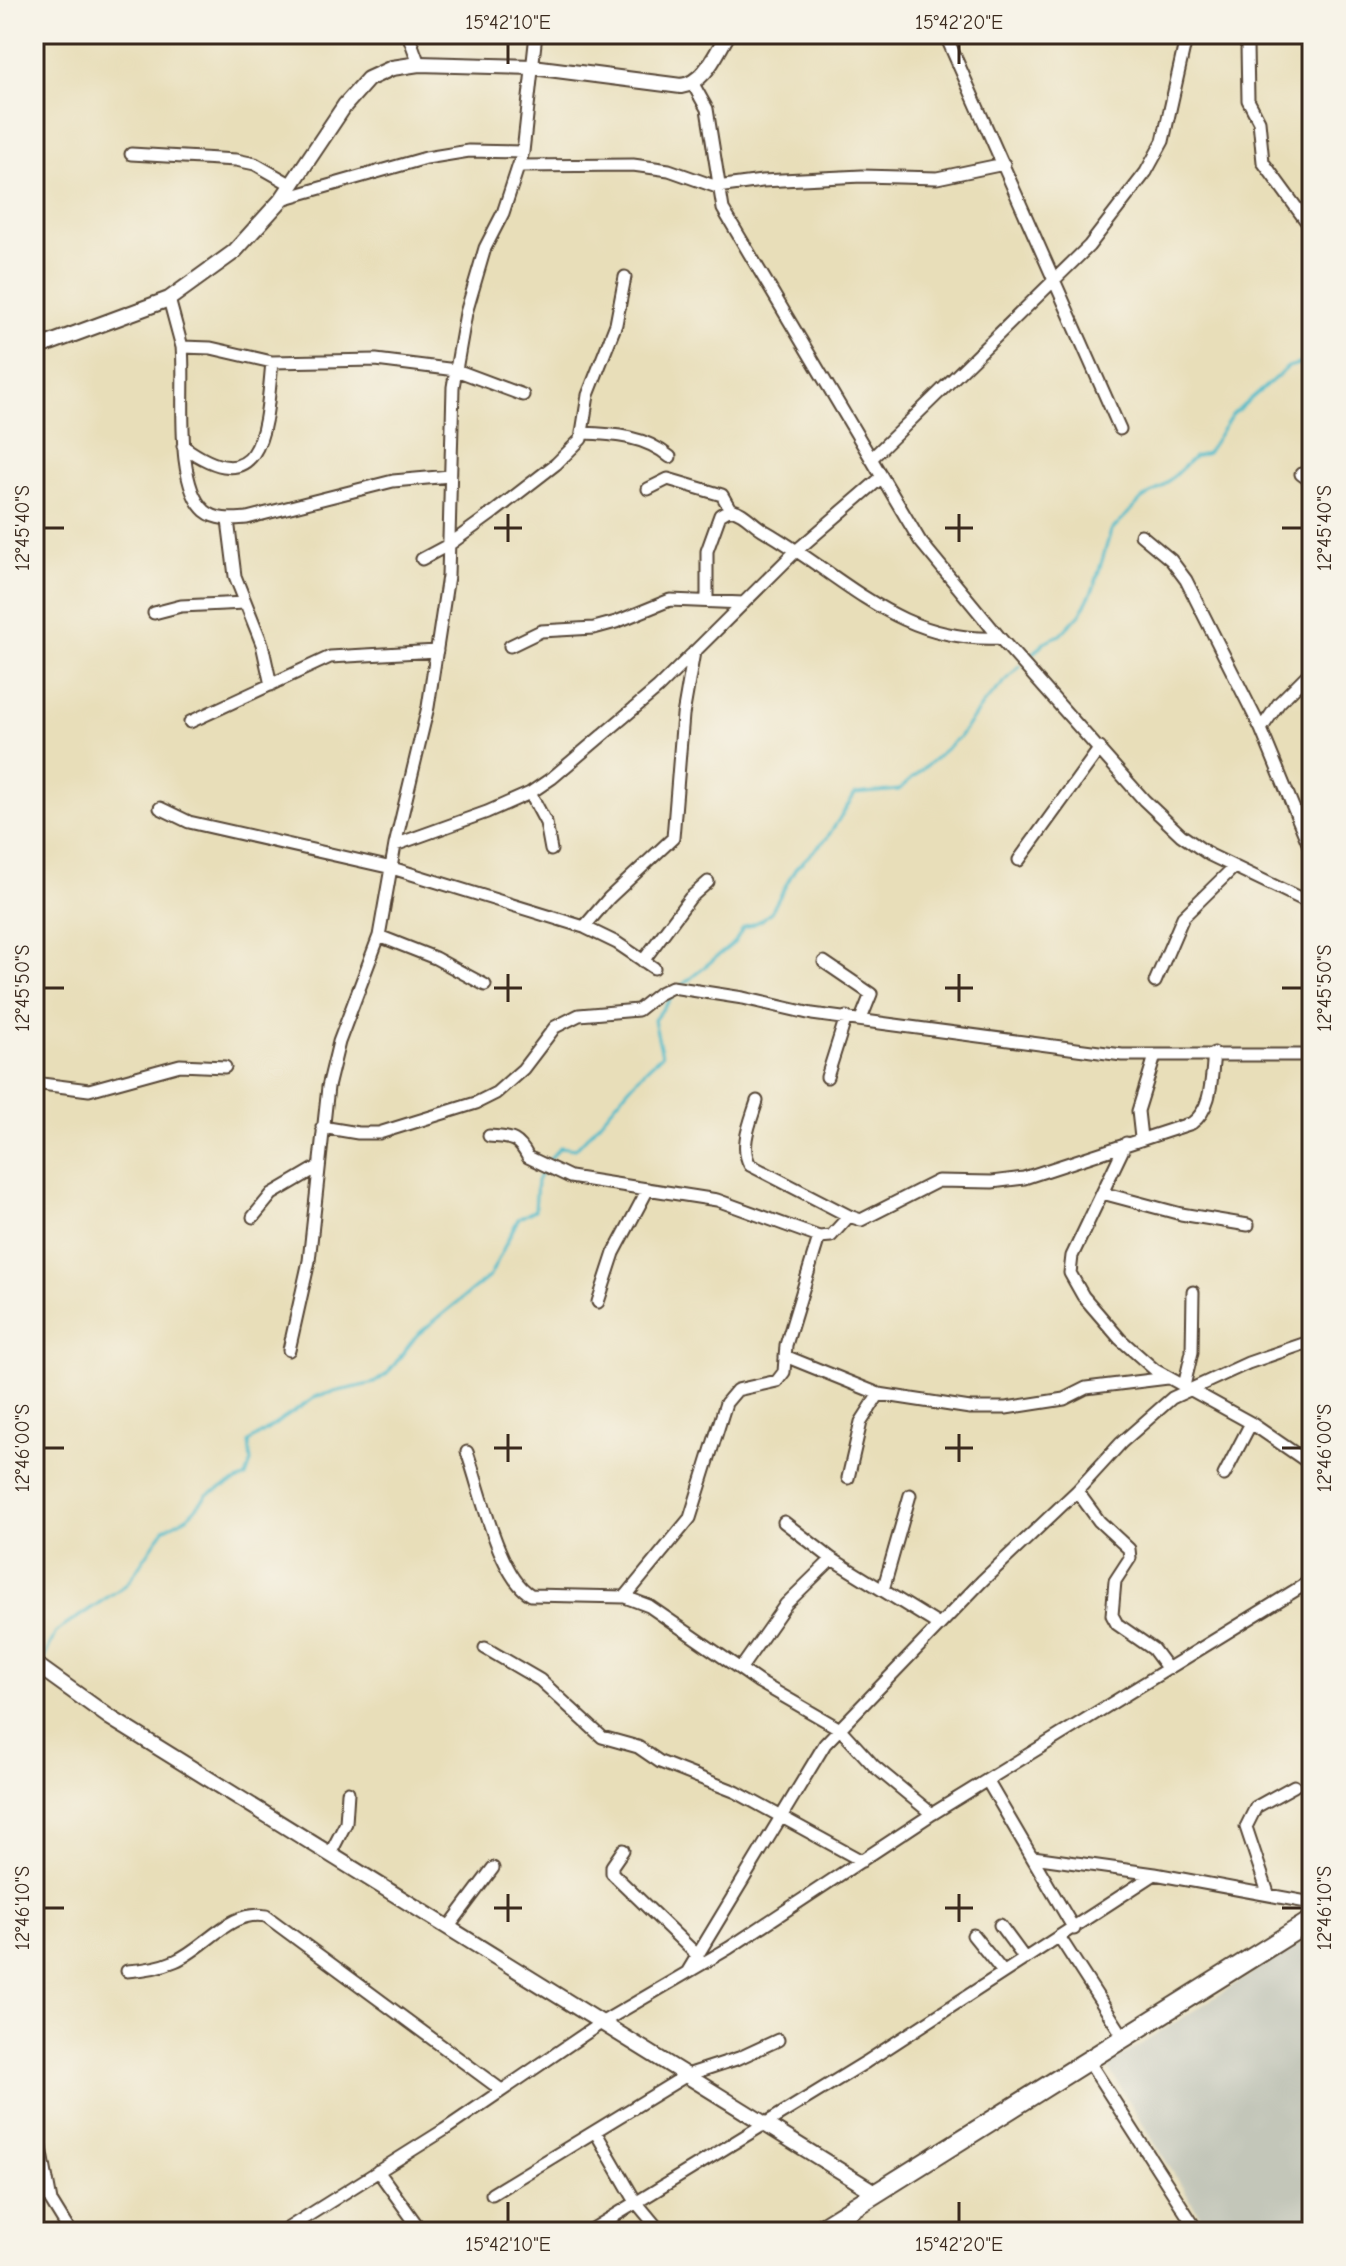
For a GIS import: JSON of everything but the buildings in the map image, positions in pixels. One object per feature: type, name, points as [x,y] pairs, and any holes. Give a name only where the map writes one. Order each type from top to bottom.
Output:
[{"type":"main road","points":[[814,2232],[1312,1920]]},
{"type":"street","points":[[408,34],[419,64]]},
{"type":"street","points":[[524,34],[535,49]]},
{"type":"street","points":[[289,1350],[309,1261],[322,1127],[339,1042],[379,936],[395,845],[437,651],[450,544],[456,370],[466,313],[485,248],[520,166],[536,34]]},
{"type":"street","points":[[693,84],[728,34]]},
{"type":"street","points":[[945,34],[1120,429]]},
{"type":"street","points":[[871,459],[1089,246],[1146,172],[1163,141],[1187,34]]},
{"type":"street","points":[[1240,34],[1247,46],[1248,100],[1259,121],[1263,162],[1312,229]]},
{"type":"street","points":[[35,348],[169,299],[234,252],[282,199],[345,105],[368,79],[392,68],[419,64],[533,67],[671,85],[693,84]]},
{"type":"street","points":[[693,84],[707,109],[714,141],[717,187],[723,209],[920,541],[1000,638],[1144,800],[1181,835],[1234,867],[1312,904]]},
{"type":"street","points":[[282,199],[426,158],[469,151],[523,152]]},
{"type":"street","points":[[131,154],[236,160],[255,164],[292,185]]},
{"type":"street","points":[[520,166],[633,165],[669,170],[717,187],[762,181],[862,176],[937,178],[1004,164]]},
{"type":"street","points":[[422,559],[450,544],[556,464],[582,433],[588,395],[616,324],[625,277]]},
{"type":"street","points":[[169,299],[182,347],[183,446],[197,499],[205,511],[228,520],[277,512],[393,481],[450,476]]},
{"type":"street","points":[[182,347],[211,348],[272,362],[376,360],[456,370],[523,395]]},
{"type":"street","points":[[183,446],[203,460],[221,467],[249,461],[257,453],[262,438],[272,362]]},
{"type":"street","points":[[582,433],[614,434],[644,441],[670,457]]},
{"type":"street","points":[[1301,474],[1312,482]]},
{"type":"street","points":[[395,845],[530,793],[646,698],[796,551],[882,477]]},
{"type":"street","points":[[648,489],[668,479],[722,495],[730,509]]},
{"type":"street","points":[[707,599],[707,551],[720,515],[730,509],[741,511],[756,526],[841,585],[914,625],[944,635],[1000,638]]},
{"type":"street","points":[[228,520],[235,576],[262,644],[271,685]]},
{"type":"street","points":[[1141,535],[1171,560],[1186,580],[1261,729],[1312,853]]},
{"type":"street","points":[[510,646],[541,631],[594,628],[616,622],[670,600],[707,599],[744,603]]},
{"type":"street","points":[[154,613],[181,606],[245,603]]},
{"type":"street","points":[[190,722],[330,657],[437,651]]},
{"type":"street","points":[[584,927],[609,898],[673,838],[683,715],[694,651]]},
{"type":"street","points":[[1261,729],[1279,703],[1312,670]]},
{"type":"street","points":[[1019,860],[1100,748]]},
{"type":"street","points":[[530,793],[546,823],[551,850]]},
{"type":"street","points":[[160,808],[189,822],[392,868],[584,927],[648,964],[669,923],[708,882]]},
{"type":"street","points":[[1155,982],[1183,917],[1234,867]]},
{"type":"street","points":[[379,936],[435,958],[485,985]]},
{"type":"street","points":[[824,962],[871,994],[861,1019]]},
{"type":"street","points":[[322,1127],[379,1133],[476,1103],[510,1080],[545,1035],[566,1020],[579,1015],[638,1010],[658,994],[677,989],[846,1017],[1122,1055],[1312,1055]]},
{"type":"street","points":[[827,1077],[846,1017]]},
{"type":"street","points":[[757,1101],[746,1141],[745,1156],[750,1165],[861,1220],[938,1181],[992,1182],[1024,1178],[1192,1123],[1203,1115],[1214,1053]]},
{"type":"street","points":[[1141,1138],[1138,1111],[1155,1056]]},
{"type":"street","points":[[34,1083],[89,1090],[180,1065],[225,1067]]},
{"type":"street","points":[[489,1136],[509,1136],[523,1145],[533,1161],[554,1172],[753,1211],[819,1237],[831,1236],[849,1216]]},
{"type":"street","points":[[1126,1143],[1072,1256],[1070,1273],[1083,1296],[1120,1339],[1169,1378],[1251,1423],[1312,1465]]},
{"type":"street","points":[[253,1217],[272,1194],[318,1167]]},
{"type":"street","points":[[598,1302],[614,1253],[648,1189]]},
{"type":"street","points":[[1102,1193],[1181,1214],[1248,1225]]},
{"type":"street","points":[[625,1597],[690,1518],[726,1403],[737,1390],[777,1381],[784,1372],[785,1356],[819,1237]]},
{"type":"street","points":[[1187,1387],[1192,1352],[1193,1292]]},
{"type":"street","points":[[685,1975],[825,1744],[939,1625],[1154,1412],[1187,1387],[1312,1341]]},
{"type":"street","points":[[785,1356],[879,1394],[970,1408],[1006,1408],[1064,1399],[1086,1388],[1169,1378]]},
{"type":"street","points":[[848,1478],[861,1422],[879,1394]]},
{"type":"street","points":[[1224,1475],[1251,1423]]},
{"type":"street","points":[[467,1452],[499,1550],[513,1582],[531,1595],[625,1597],[649,1606],[840,1729],[874,1766],[932,1814]]},
{"type":"street","points":[[1077,1491],[1099,1521],[1129,1549],[1130,1558],[1115,1581],[1112,1615],[1117,1624],[1153,1649],[1168,1669]]},
{"type":"street","points":[[883,1590],[910,1495]]},
{"type":"street","points":[[784,1522],[832,1559],[939,1625]]},
{"type":"street","points":[[741,1668],[786,1604],[832,1559]]},
{"type":"street","points":[[282,2232],[601,2023],[685,1975],[932,1814],[1312,1580]]},
{"type":"street","points":[[485,1648],[540,1680],[602,1737],[638,1747],[660,1762],[736,1792],[862,1861]]},
{"type":"street","points":[[34,1663],[59,1682],[330,1854],[876,2193]]},
{"type":"street","points":[[988,1782],[1074,1929]]},
{"type":"street","points":[[1268,1893],[1246,1827],[1256,1807],[1294,1786]]},
{"type":"street","points":[[330,1854],[346,1823],[348,1792]]},
{"type":"street","points":[[623,1850],[612,1866],[612,1873],[697,1955]]},
{"type":"street","points":[[1033,1857],[1155,1874],[1312,1903]]},
{"type":"street","points":[[448,1928],[493,1868]]},
{"type":"street","points":[[588,2232],[866,2062],[1155,1874]]},
{"type":"street","points":[[127,1971],[149,1970],[177,1960],[210,1941],[234,1919],[253,1913],[266,1916],[500,2089]]},
{"type":"street","points":[[1000,1925],[1025,1959]]},
{"type":"street","points":[[973,1935],[1003,1972]]},
{"type":"street","points":[[1060,1938],[1125,2039]]},
{"type":"street","points":[[492,2194],[687,2075],[739,2058],[778,2040]]},
{"type":"street","points":[[1089,2062],[1198,2232]]},
{"type":"street","points":[[34,2111],[51,2201],[70,2232]]},
{"type":"street","points":[[596,2133],[636,2202],[661,2232]]},
{"type":"street","points":[[378,2171],[422,2232]]},
{"type":"shaded area","points":[[1304,1940],[1312,1953],[1312,2232],[1210,2232],[1107,2066]]},
{"type":"waterway","points":[[1026,661],[1044,642],[1060,635],[1081,613],[1094,587],[1111,531],[1142,499],[1162,487],[1194,457],[1207,453],[1232,415],[1288,367],[1312,360]]},
{"type":"waterway","points":[[681,986],[735,942],[743,928],[762,920],[771,912],[795,869],[827,838],[855,794],[899,790],[959,737],[984,703],[1020,666]]},
{"type":"waterway","points":[[547,1162],[560,1147],[575,1149],[662,1055],[654,1020],[676,992]]},
{"type":"waterway","points":[[42,1663],[56,1632],[127,1584],[164,1529],[189,1516],[208,1494],[246,1477],[251,1462],[249,1442],[317,1396],[374,1383],[387,1374],[417,1335],[490,1276],[518,1219],[535,1210],[537,1181],[543,1169]]}]
